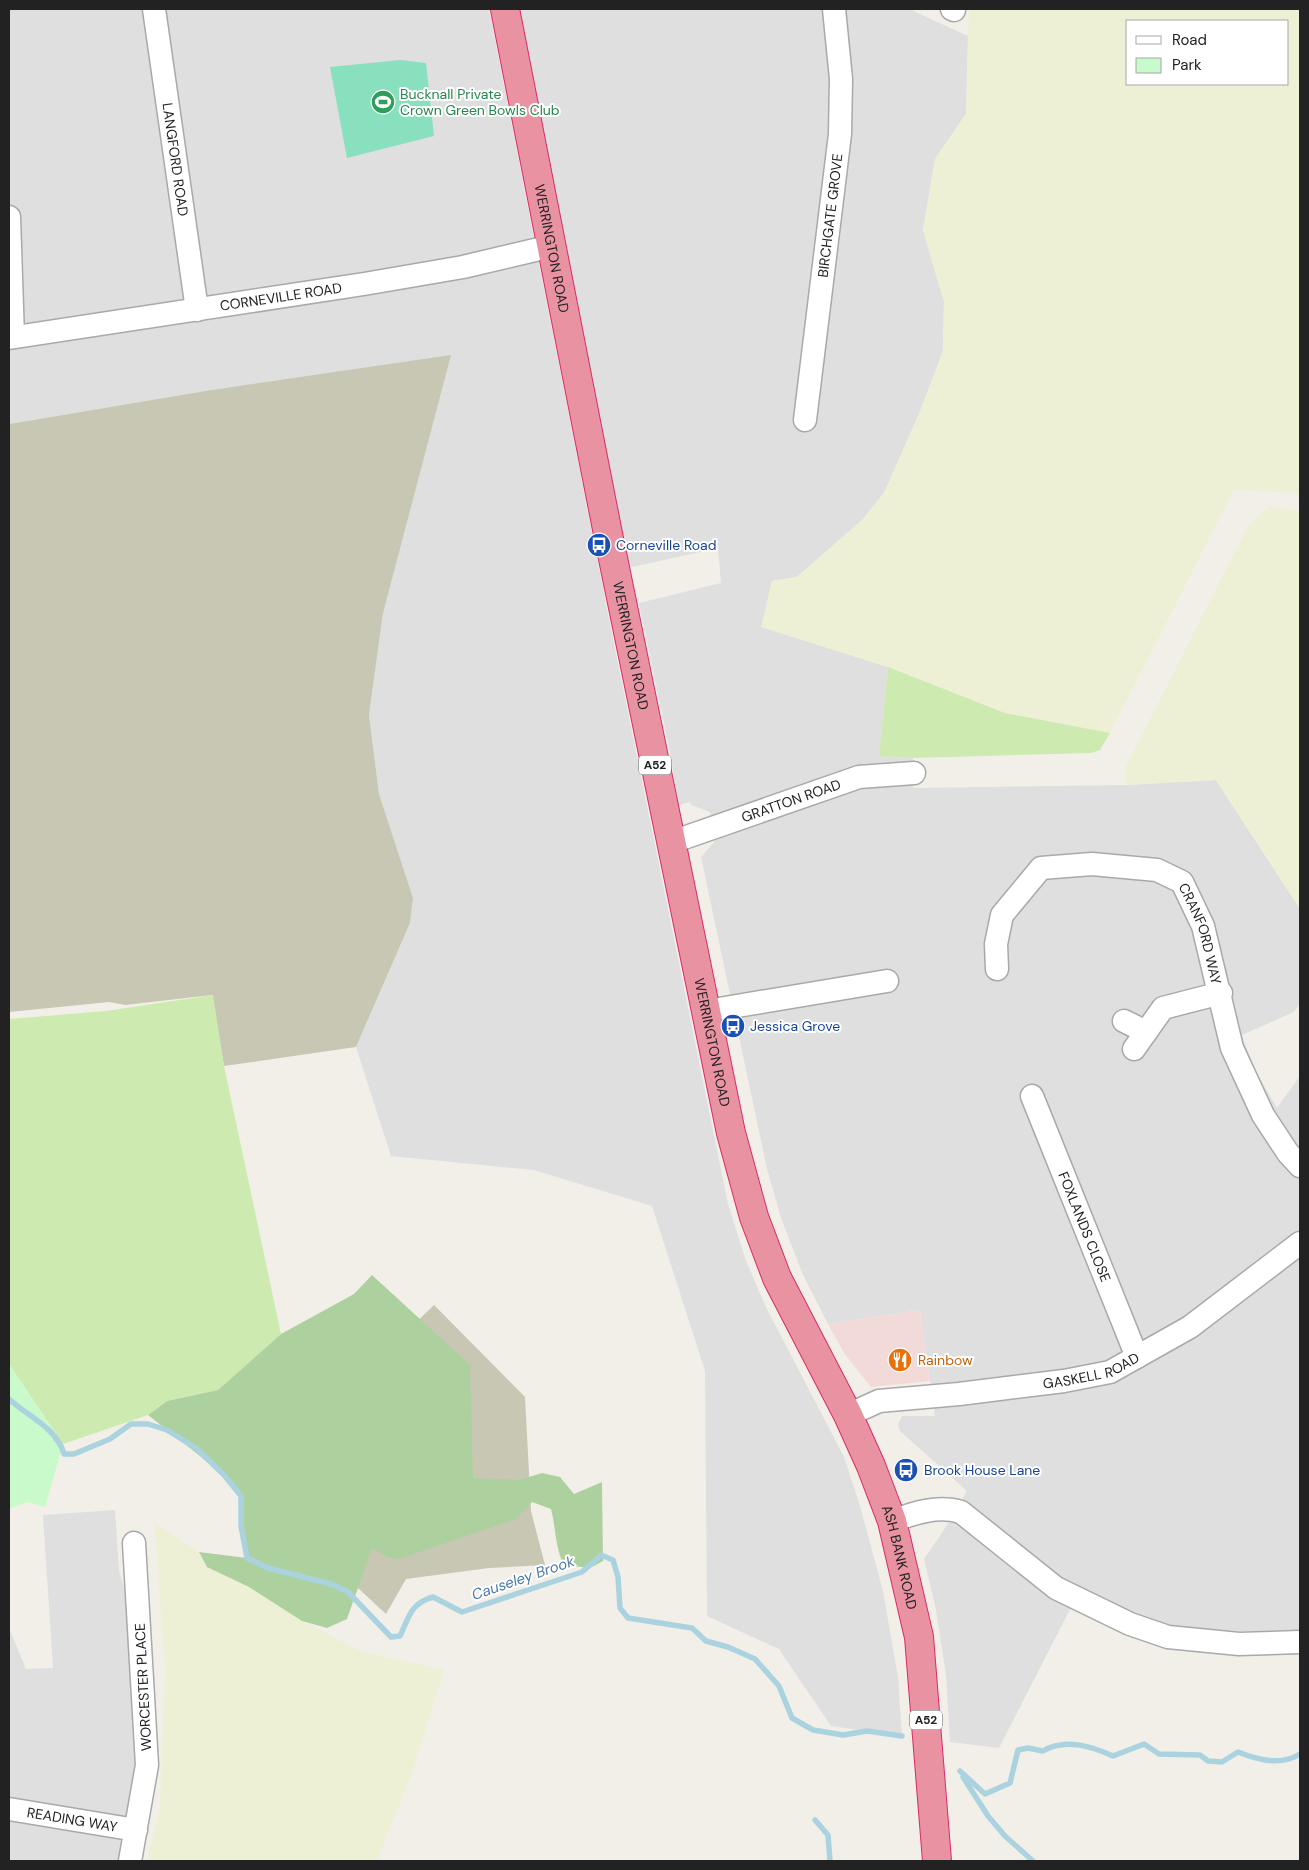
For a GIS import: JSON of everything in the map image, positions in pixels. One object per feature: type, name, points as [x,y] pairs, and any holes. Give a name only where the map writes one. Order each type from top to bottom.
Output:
[{"type":"highway","name":"WERRINGTON ROAD","points":[[505,9],[731,1133],[754,1218],[777,1278]]},
{"type":"highway","name":"ASH BANK ROAD","points":[[777,1278],[848,1415],[871,1466],[892,1521],[920,1637],[937,1861]]},
{"type":"street","name":"LANGFORD ROAD","points":[[154,9],[197,310]]},
{"type":"street","name":"BIRCHGATE GROVE","points":[[805,420],[840,134],[841,79],[834,9]]},
{"type":"street","points":[[9,217],[11,337]]},
{"type":"street","name":"CORNEVILLE ROAD","points":[[11,337],[197,310],[463,267],[552,246]]},
{"type":"street","name":"GRATTON ROAD","points":[[672,842],[859,777],[914,773]]},
{"type":"street","name":"CRANFORD WAY","points":[[997,969],[996,944],[1002,915],[1041,868],[1092,864],[1157,870],[1182,882],[1203,926],[1221,994],[1232,1048],[1263,1115],[1288,1153],[1300,1166]]},
{"type":"street","points":[[707,1011],[887,981]]},
{"type":"street","points":[[1124,1021],[1140,1041],[1163,1008],[1221,994]]},
{"type":"street","name":"FOXLANDS CLOSE","points":[[1032,1096],[1137,1357]]},
{"type":"street","name":"GASKELL ROAD","points":[[848,1415],[878,1401],[959,1394],[1064,1381],[1110,1372],[1190,1327],[1300,1243]]},
{"type":"street","points":[[892,1521],[934,1509],[949,1508],[961,1512],[1056,1588],[1130,1624],[1168,1637],[1239,1644],[1300,1642]]},
{"type":"street","name":"WORCESTER PLACE","points":[[130,1861],[147,1765],[134,1543]]},
{"type":"street","name":"READING WAY","points":[[9,1809],[136,1830]]},
{"type":"shaded area","points":[[9,9],[489,9],[609,619],[728,1204],[746,1261],[766,1307],[844,1457],[860,1506],[883,1591],[898,1677],[902,1736],[831,1726],[779,1649],[707,1616],[705,1371],[652,1206],[534,1170],[391,1156],[356,1047],[410,923],[413,898],[379,794],[369,715],[383,613],[205,391],[9,424]]},
{"type":"shaded area","points":[[516,9],[909,9],[968,36],[966,114],[935,159],[923,230],[944,302],[943,351],[919,414],[884,493],[862,520],[797,577],[772,581],[762,627],[888,667],[879,756],[913,758],[913,788],[1125,785],[1216,780],[1300,909],[1300,1003],[1294,1012],[1242,1035],[1253,1066],[1277,1108],[1300,1076],[1300,1632],[1186,1630],[1137,1615],[1081,1588],[999,1748],[950,1742],[946,1675],[936,1610],[924,1559],[950,1521],[967,1491],[900,1431],[898,1425],[902,1416],[935,1416],[920,1310],[828,1324],[803,1275],[781,1218],[767,1169],[701,857],[715,841],[710,812],[691,805],[690,802],[678,805],[671,757],[639,603],[721,583],[718,548],[628,568]]},
{"type":"shaded area","points":[[969,9],[1300,9],[1300,493],[1234,490],[1110,733],[1005,713],[888,667],[761,627],[772,581],[797,577],[862,520],[884,493],[919,414],[943,351],[944,302],[923,230],[935,159],[966,114]]},
{"type":"shaded area","points":[[451,355],[383,613],[369,715],[379,794],[413,898],[410,923],[356,1047],[224,1066],[212,995],[125,1005],[109,1002],[9,1012],[9,424],[205,391]]},
{"type":"shaded area","points":[[1270,506],[1300,511],[1300,909],[1216,780],[1125,785],[1125,768],[1249,524]]},
{"type":"shaded area","points":[[434,1305],[525,1397],[531,1511],[545,1565],[489,1568],[406,1579],[386,1614],[319,1552],[405,1333]]},
{"type":"shaded area","points":[[920,1310],[930,1381],[871,1387],[844,1353],[828,1324]]},
{"type":"shaded area","points":[[115,1510],[119,1571],[134,1620],[135,1798],[121,1861],[9,1861],[9,1628],[26,1669],[53,1668],[43,1515]]},
{"type":"shaded area","points":[[154,1522],[199,1552],[207,1567],[249,1587],[302,1621],[361,1651],[444,1670],[412,1773],[377,1861],[147,1861],[160,1807],[165,1667]]},
{"type":"green space","name":"Bucknall Private Crown Green Bowls Club","points":[[400,60],[426,63],[434,136],[347,158],[330,67]]},
{"type":"green space","points":[[888,667],[1005,713],[1110,733],[1100,750],[1091,753],[913,758],[879,756]]},
{"type":"green space","points":[[213,995],[224,1066],[281,1334],[218,1390],[167,1401],[148,1415],[63,1444],[9,1364],[9,1019],[106,1011]]},
{"type":"green space","points":[[372,1275],[470,1365],[473,1478],[519,1480],[542,1473],[560,1477],[574,1494],[602,1482],[603,1561],[590,1568],[564,1565],[557,1545],[551,1509],[532,1502],[516,1519],[399,1559],[388,1557],[372,1548],[347,1619],[327,1628],[302,1621],[249,1587],[207,1567],[199,1552],[247,1558],[241,1526],[241,1496],[224,1475],[148,1415],[167,1401],[218,1390],[281,1334],[354,1294]]},
{"type":"green space","points":[[9,1364],[63,1444],[45,1507],[27,1502],[9,1509]]},
{"type":"waterway","name":"Causeley Brook","points":[[9,1399],[41,1423],[55,1437],[64,1454],[74,1454],[110,1439],[131,1424],[148,1424],[167,1430],[196,1448],[224,1475],[241,1496],[241,1526],[247,1558],[268,1568],[331,1584],[348,1592],[391,1637],[400,1636],[415,1607],[433,1597],[462,1612],[582,1572],[601,1555],[613,1560],[618,1577],[620,1608],[628,1618],[692,1628],[706,1641],[728,1647],[755,1659],[779,1686],[792,1718],[813,1730],[843,1735],[867,1731],[902,1736]]},
{"type":"waterway","points":[[960,1771],[985,1794],[1010,1783],[1018,1750],[1028,1748],[1043,1751],[1051,1747],[1069,1744],[1096,1749],[1113,1756],[1144,1744],[1159,1754],[1200,1755],[1208,1761],[1222,1762],[1238,1752],[1277,1761],[1293,1758],[1300,1754]]},
{"type":"waterway","name":"Causeley Brook","points":[[963,1777],[988,1816],[1005,1836],[1033,1861]]},
{"type":"waterway","points":[[815,1820],[828,1835],[830,1861]]},
{"type":"place","name":"Bucknall Private Crown Green Bowls Club","points":[[383,102]]},
{"type":"place","name":"Corneville Road","points":[[599,545]]},
{"type":"place","name":"Jessica Grove","points":[[733,1026]]},
{"type":"place","name":"Rainbow","points":[[900,1360]]},
{"type":"place","name":"Brook House Lane","points":[[906,1470]]}]
